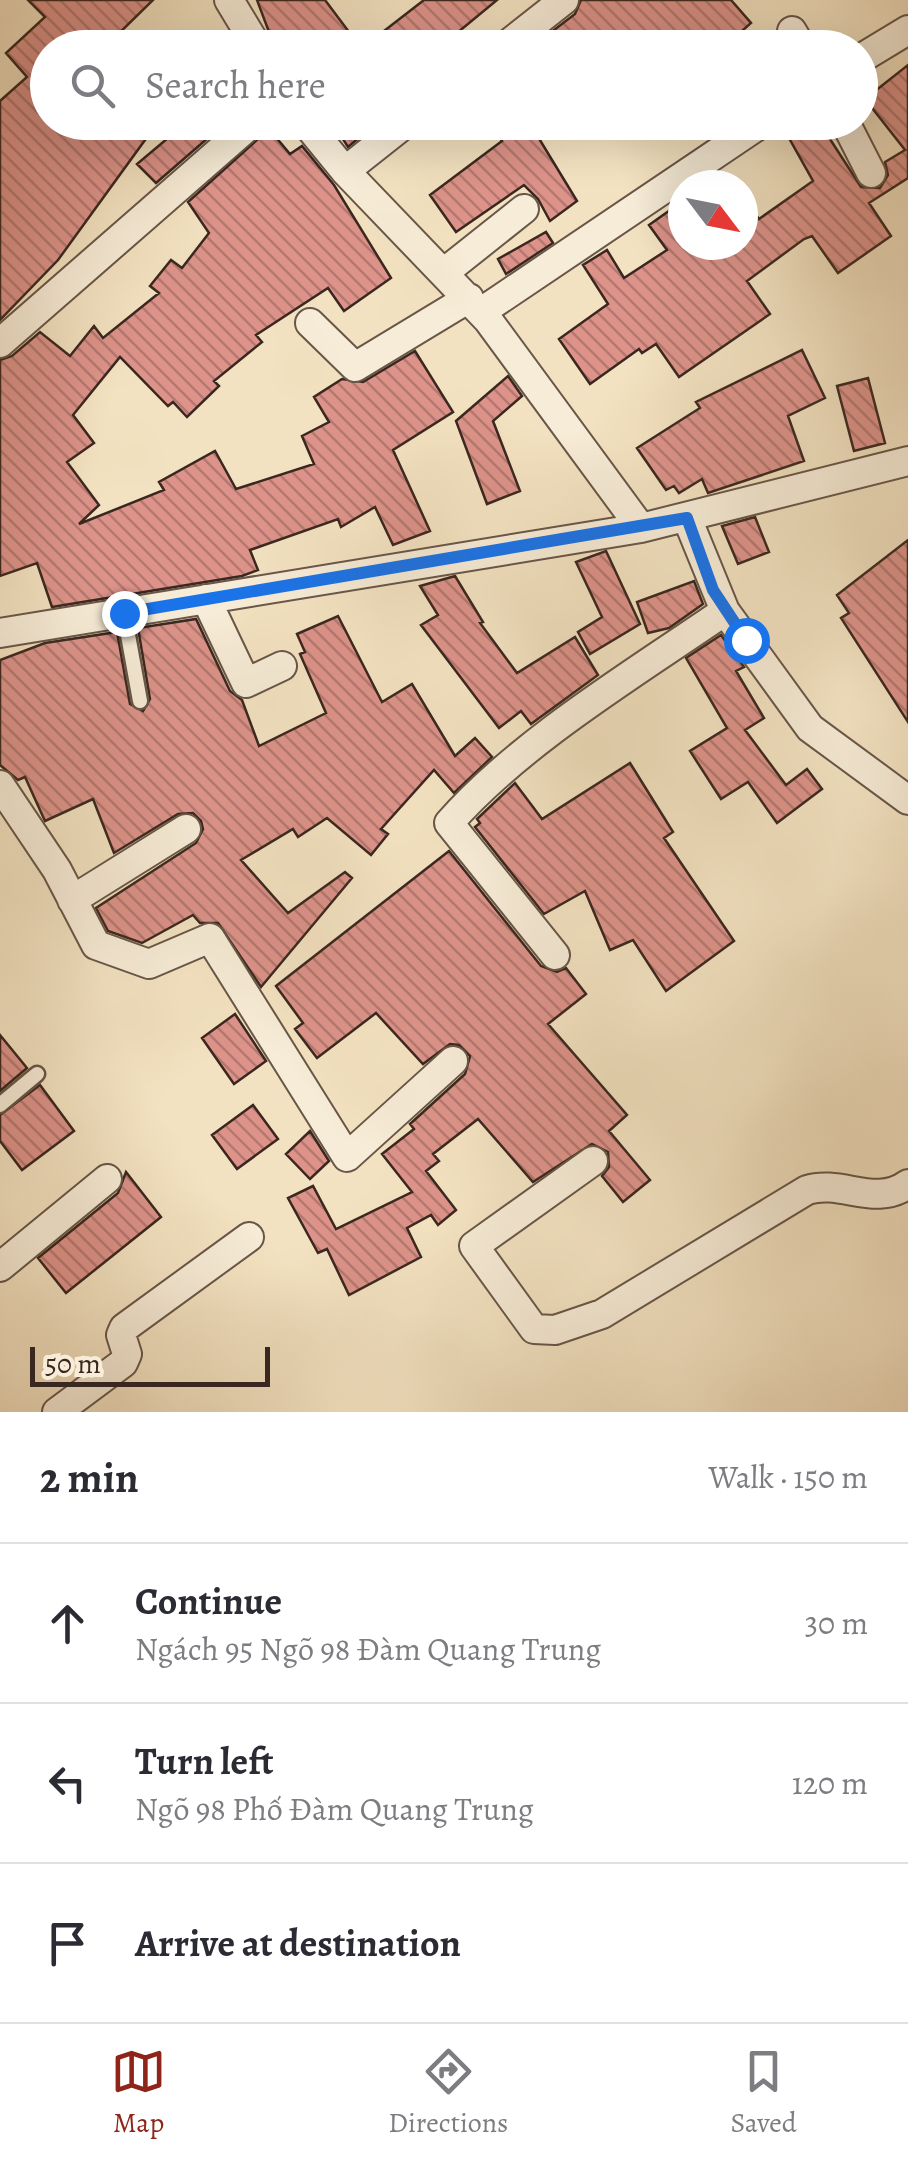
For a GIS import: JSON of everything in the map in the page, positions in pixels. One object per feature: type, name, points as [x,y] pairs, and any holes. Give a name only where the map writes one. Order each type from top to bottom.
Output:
[{"type":"street","points":[[229,0],[247,30]]},
{"type":"street","points":[[526,30],[564,0]]},
{"type":"street","points":[[878,48],[908,30]]},
{"type":"street","points":[[0,343],[233,140]]},
{"type":"street","points":[[319,140],[344,171],[446,271],[475,305],[641,528]]},
{"type":"street","points":[[344,171],[384,140]]},
{"type":"street","points":[[310,323],[355,367],[475,305],[736,140]]},
{"type":"street","points":[[854,140],[871,172]]},
{"type":"street","points":[[446,271],[524,209]]},
{"type":"street","points":[[0,633],[641,528],[908,461]]},
{"type":"street","points":[[687,518],[725,611],[810,728],[908,800]]},
{"type":"street","points":[[206,600],[246,683],[282,666]]},
{"type":"street","points":[[555,955],[448,823],[470,798],[598,698],[725,611]]},
{"type":"street","points":[[0,785],[96,946],[148,964],[210,938],[347,1157],[453,1062]]},
{"type":"street","points":[[72,900],[186,829]]},
{"type":"street","points":[[593,1161],[474,1246],[534,1330],[555,1330],[602,1314],[807,1190],[823,1185],[872,1196],[889,1194],[908,1184]]},
{"type":"street","points":[[0,1267],[107,1179]]},
{"type":"street","points":[[57,1412],[124,1363],[124,1328],[249,1237]]},
{"type":"lane","points":[[124,613],[140,702]]},
{"type":"lane","points":[[0,1106],[37,1074]]},
{"type":"building","points":[[28,0],[153,0],[122,30],[31,30],[45,17]]},
{"type":"building","points":[[257,0],[325,0],[348,30],[268,30]]},
{"type":"building","points":[[424,0],[497,0],[461,30],[385,30]]},
{"type":"building","points":[[581,0],[731,0],[751,23],[743,30],[554,30],[575,14]]},
{"type":"building","points":[[30,31],[30,140],[145,140],[58,260],[0,320],[0,101],[27,77],[6,53]]},
{"type":"building","points":[[908,65],[908,178],[869,203],[891,236],[838,273],[812,236],[804,239],[747,281],[770,314],[679,377],[656,344],[642,353],[639,349],[590,384],[559,339],[608,304],[583,265],[607,250],[624,278],[667,250],[649,225],[668,212],[668,260],[758,260],[758,218],[813,181],[790,140],[831,140],[861,187],[880,188],[888,175],[885,162],[905,150],[878,116],[878,89]]},
{"type":"building","points":[[166,140],[206,140],[156,183],[137,164]]},
{"type":"building","points":[[257,140],[278,140],[290,154],[302,146],[334,185],[391,278],[344,311],[328,288],[256,335],[262,342],[214,381],[219,386],[187,417],[173,402],[168,406],[120,357],[73,415],[94,443],[67,462],[99,505],[79,524],[164,490],[159,482],[215,451],[236,489],[314,464],[302,436],[329,422],[314,397],[342,379],[363,382],[415,351],[453,412],[393,450],[430,531],[393,545],[375,507],[341,527],[338,519],[250,550],[258,570],[242,576],[52,607],[37,563],[0,576],[0,360],[12,356],[40,332],[70,356],[94,326],[103,338],[159,293],[150,286],[171,260],[182,268],[209,233],[188,202]]},
{"type":"building","points":[[540,140],[577,201],[550,221],[538,199],[524,185],[456,232],[430,195],[502,141]]},
{"type":"building","points":[[546,232],[553,243],[506,274],[498,259]]},
{"type":"building","points":[[802,350],[825,398],[788,416],[804,461],[708,493],[702,479],[679,493],[674,486],[666,490],[637,448],[700,408],[696,402]]},
{"type":"building","points":[[508,376],[522,396],[493,421],[520,491],[487,504],[456,421]]},
{"type":"building","points":[[868,378],[885,443],[854,451],[837,386]]},
{"type":"building","points":[[755,517],[769,552],[738,564],[722,526]]},
{"type":"building","points":[[908,540],[908,722],[841,618],[849,613],[837,595]]},
{"type":"building","points":[[606,551],[640,624],[590,654],[578,632],[602,617],[576,562]]},
{"type":"building","points":[[455,576],[483,622],[480,623],[517,673],[575,637],[598,675],[531,724],[521,711],[499,728],[421,625],[438,615],[420,586]]},
{"type":"building","points":[[694,581],[703,604],[669,628],[648,633],[637,602]]},
{"type":"building","points":[[338,616],[382,702],[412,684],[455,756],[475,738],[492,757],[454,793],[434,770],[381,829],[388,834],[371,855],[327,818],[298,837],[293,829],[241,860],[288,913],[345,872],[352,878],[261,987],[218,923],[200,923],[193,915],[142,943],[108,931],[96,908],[196,843],[203,829],[201,821],[193,813],[178,814],[114,853],[93,799],[45,821],[25,777],[18,780],[0,765],[0,660],[45,643],[117,632],[130,704],[143,711],[150,699],[138,628],[196,619],[230,691],[242,700],[259,746],[326,713],[300,654],[305,652],[297,634]]},
{"type":"building","points":[[721,635],[744,667],[736,671],[764,718],[745,730],[786,785],[807,769],[822,789],[777,823],[748,782],[721,799],[690,751],[727,728],[686,658]]},
{"type":"building","points":[[630,763],[673,832],[664,838],[734,941],[666,991],[633,940],[610,950],[585,891],[544,914],[475,827],[480,823],[477,819],[515,783],[542,819]]},
{"type":"building","points":[[449,851],[541,966],[557,972],[566,968],[586,994],[548,1024],[627,1115],[609,1131],[650,1180],[623,1202],[602,1176],[609,1167],[608,1152],[592,1144],[533,1182],[478,1119],[433,1154],[439,1161],[426,1171],[456,1210],[438,1225],[431,1215],[407,1228],[421,1257],[349,1295],[327,1249],[318,1253],[288,1198],[313,1186],[336,1229],[412,1192],[382,1154],[414,1129],[410,1124],[465,1074],[470,1056],[459,1045],[450,1044],[423,1064],[376,1013],[317,1058],[295,1029],[303,1023],[276,986]]},
{"type":"building","points":[[235,1014],[266,1061],[234,1084],[202,1038]]},
{"type":"building","points":[[0,1035],[27,1068],[0,1091]]},
{"type":"building","points":[[40,1085],[74,1131],[22,1170],[0,1141],[0,1115]]},
{"type":"building","points":[[253,1105],[278,1139],[237,1169],[212,1135]]},
{"type":"building","points":[[310,1131],[329,1161],[310,1179],[286,1154]]},
{"type":"building","points":[[126,1172],[161,1217],[66,1293],[38,1258],[118,1193]]},
{"type":"route","points":[[124,613],[687,518],[713,590],[746,640]]}]
